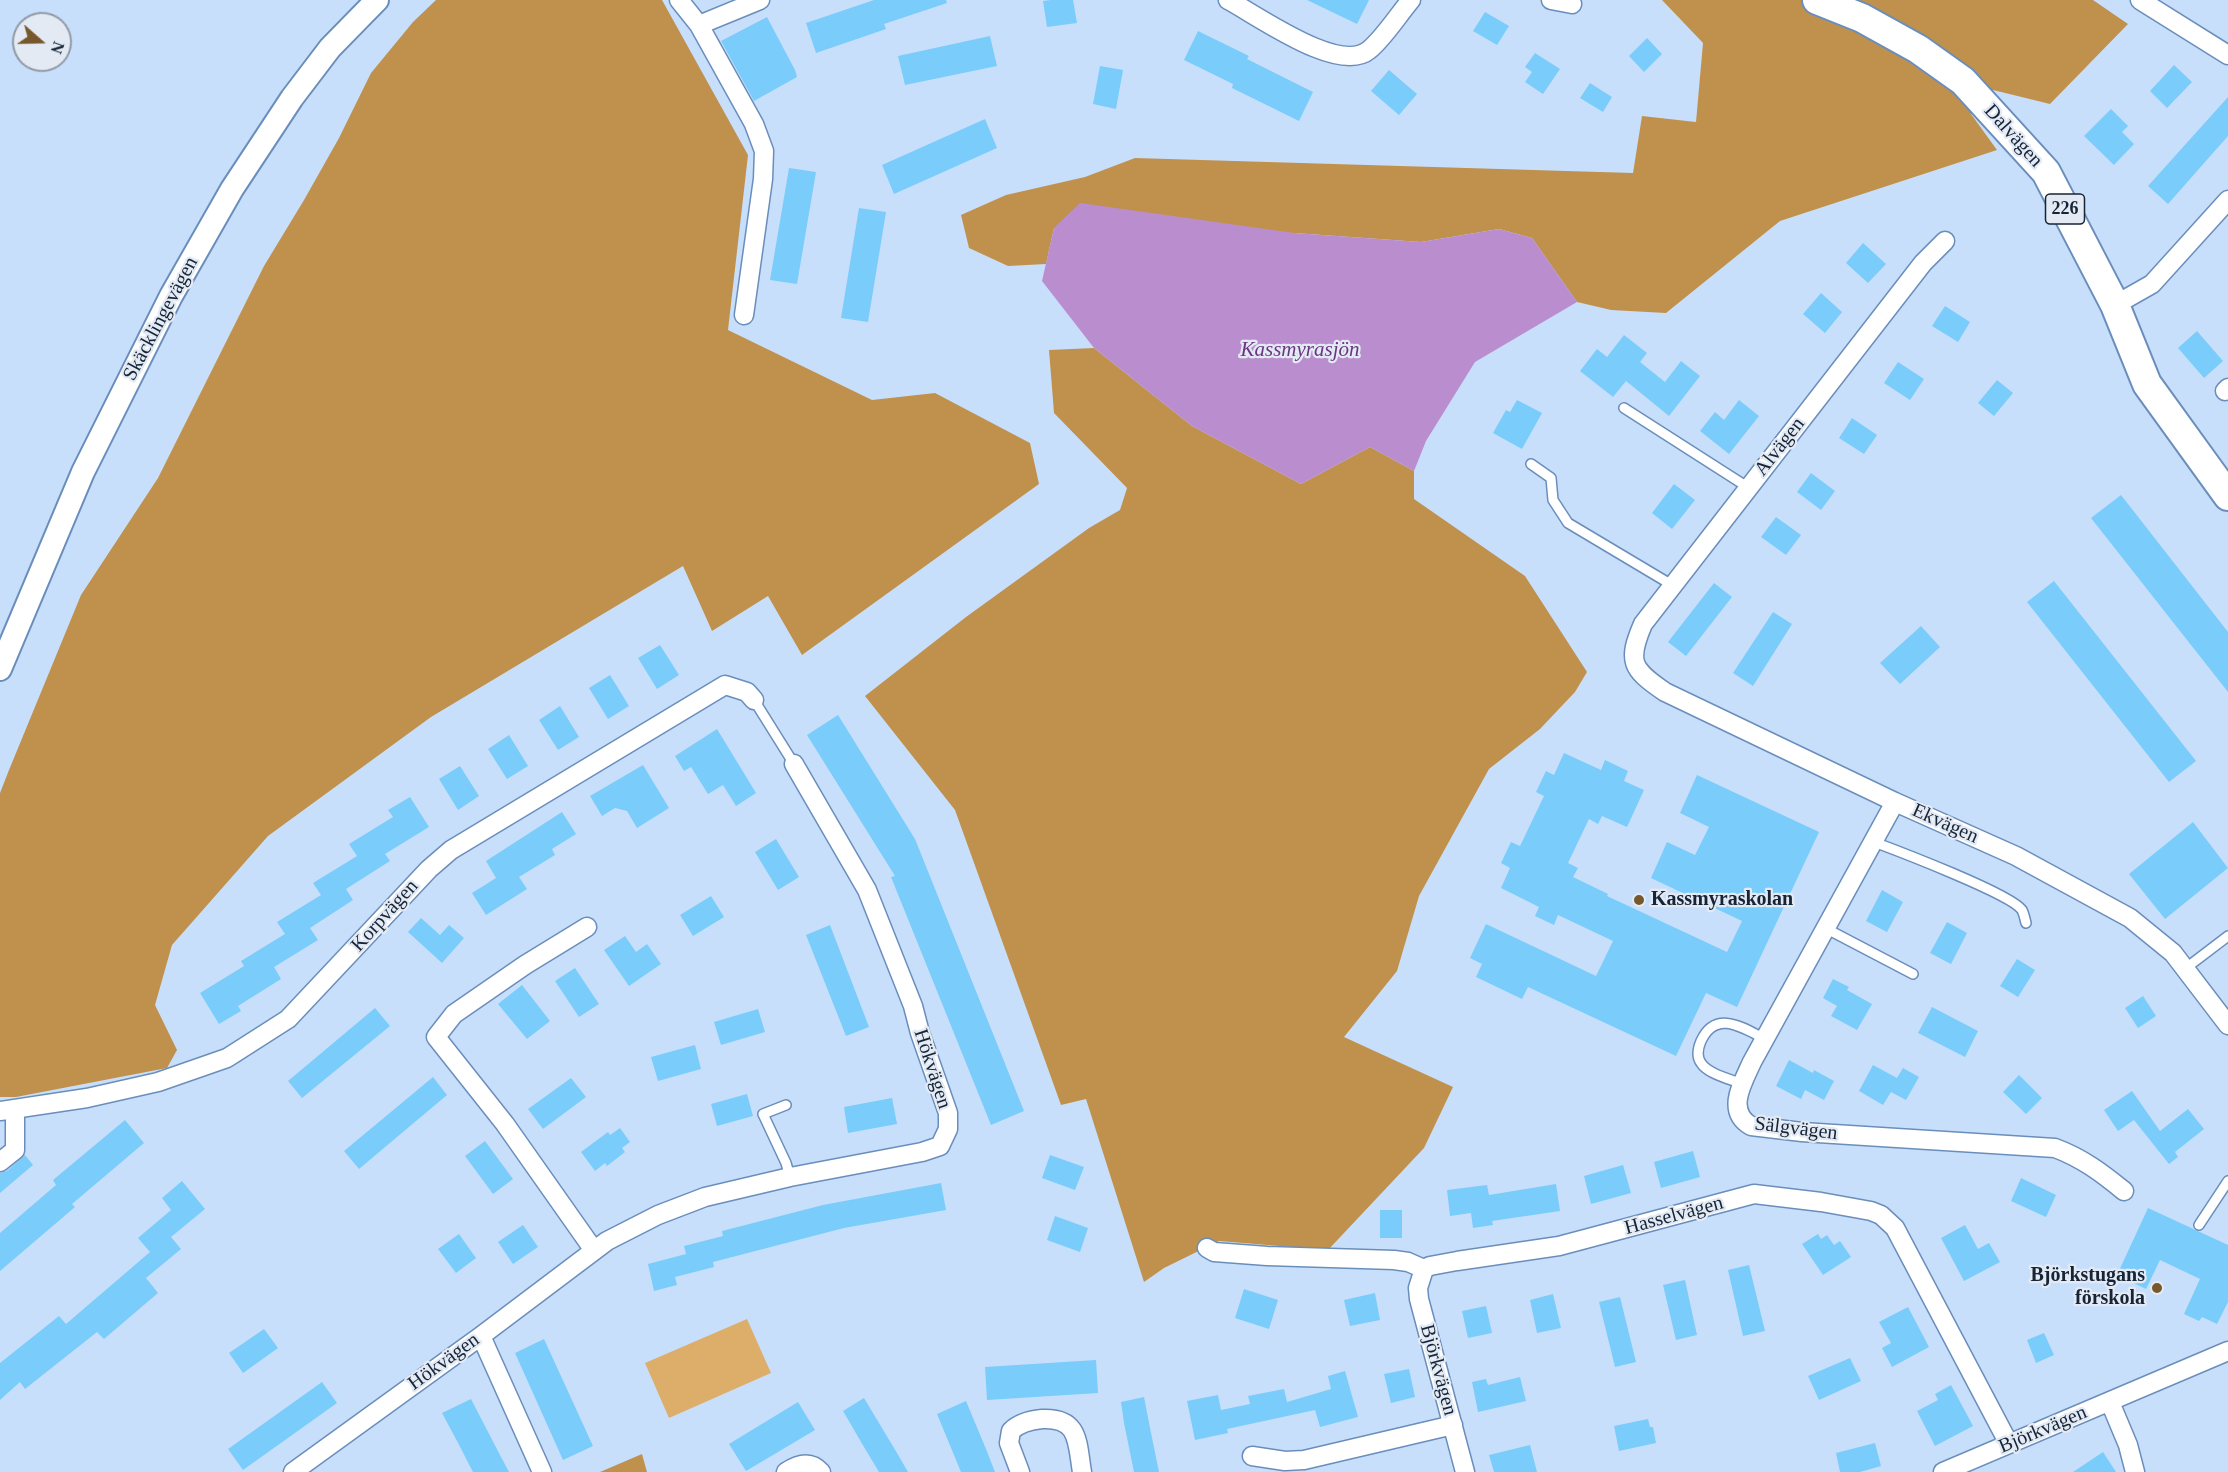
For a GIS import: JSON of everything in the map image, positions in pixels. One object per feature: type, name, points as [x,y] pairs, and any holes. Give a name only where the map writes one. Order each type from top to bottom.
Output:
[{"type":"main road","name":"Dalvägen","points":[[1817,0],[1862,18],[1918,49],[1963,81],[2046,172],[2115,305],[2147,384],[2228,496]]},
{"type":"street","name":"Skäcklingevägen","points":[[0,669],[83,472],[177,286],[232,189],[292,98],[330,48],[376,0]]},
{"type":"street","points":[[679,0],[699,25],[754,124],[764,151],[763,179],[744,315]]},
{"type":"street","points":[[699,25],[760,0]]},
{"type":"street","points":[[1228,0],[1298,40],[1335,55],[1349,57],[1359,56],[1369,50],[1411,0]]},
{"type":"street","points":[[1551,0],[1572,4]]},
{"type":"street","points":[[2140,0],[2228,55]]},
{"type":"street","points":[[2115,305],[2152,284],[2228,200]]},
{"type":"street","name":"Alvägen","points":[[1634,663],[1634,644],[1643,624],[1923,263],[1945,241]]},
{"type":"street","name":"Ekvägen","points":[[1634,663],[1646,679],[1665,692],[1896,802],[2016,856],[2130,918],[2173,953],[2228,1024]]},
{"type":"street","name":"Korpvägen","points":[[7,1110],[87,1098],[158,1082],[227,1058],[288,1019],[429,869],[451,850],[725,685],[747,692],[754,700]]},
{"type":"street","name":"Hökvägen","points":[[293,1472],[481,1336],[593,1249],[657,1215],[705,1197],[922,1152],[940,1146],[948,1130],[948,1113],[913,1006],[871,898],[794,764]]},
{"type":"street","name":"Sälgvägen","points":[[1896,802],[1825,928],[1742,1084],[1737,1097],[1739,1114],[1744,1122],[1751,1126],[1802,1132],[2055,1148],[2076,1155],[2101,1171],[2124,1191]]},
{"type":"street","points":[[586,927],[525,965],[454,1014],[436,1037],[505,1124],[593,1249]]},
{"type":"street","points":[[0,1162],[15,1150],[7,1110]]},
{"type":"street","name":"Hasselvägen","points":[[1424,1269],[1457,1261],[1559,1246],[1754,1194],[1871,1211],[1881,1215],[1895,1228],[2009,1444]]},
{"type":"street","points":[[1207,1248],[1214,1251],[1267,1256],[1394,1260],[1408,1262],[1424,1269]]},
{"type":"street","name":"Björkvägen","points":[[1424,1269],[1418,1288],[1419,1299],[1465,1472]]},
{"type":"street","points":[[481,1336],[542,1472]]},
{"type":"street","name":"Björkvägen","points":[[1944,1472],[2110,1402],[2226,1358]]},
{"type":"street","name":"Björkvägen","points":[[2110,1402],[2128,1445],[2135,1472]]},
{"type":"street","points":[[1020,1472],[1009,1443],[1011,1431],[1023,1423],[1036,1419],[1055,1418],[1068,1423],[1073,1431],[1082,1472]]},
{"type":"street","points":[[1252,1456],[1285,1461],[1305,1460],[1453,1425]]},
{"type":"street","points":[[786,1472],[802,1464],[810,1465],[821,1472]]},
{"type":"lane","points":[[1624,408],[1749,488]]},
{"type":"lane","points":[[1531,464],[1551,478],[1552,500],[1568,523],[1672,585]]},
{"type":"lane","points":[[754,700],[794,764]]},
{"type":"lane","points":[[1874,842],[2013,902],[2022,910],[2026,923]]},
{"type":"lane","points":[[1825,928],[1913,974]]},
{"type":"lane","points":[[2186,968],[2228,936]]},
{"type":"lane","points":[[1742,1084],[1708,1069],[1700,1062],[1698,1052],[1701,1042],[1714,1025],[1723,1023],[1734,1024],[1765,1039]]},
{"type":"lane","points":[[786,1105],[764,1114],[786,1163],[790,1178]]},
{"type":"lane","points":[[2199,1225],[2228,1181]]},
{"type":"shaded area","points":[[436,0],[662,0],[748,155],[728,330],[872,400],[935,393],[1030,443],[1039,484],[802,655],[768,596],[712,631],[683,566],[431,717],[268,836],[172,945],[155,1005],[177,1050],[167,1068],[16,1097],[0,1097],[0,793],[9,770],[81,595],[158,478],[264,266],[339,138],[371,73],[413,22]]},
{"type":"shaded area","points":[[1662,0],[2093,0],[2128,24],[2050,104],[1993,90],[1971,114],[1997,150],[1780,221],[1666,313],[1611,310],[1577,302],[1532,238],[1499,229],[1421,242],[1294,233],[1054,228],[1046,264],[1008,266],[969,248],[961,215],[1006,195],[1085,177],[1135,158],[1633,173],[1642,116],[1696,122],[1703,43]]},
{"type":"shaded area","points":[[1094,348],[1192,426],[1301,484],[1370,447],[1414,471],[1414,499],[1525,576],[1587,672],[1575,692],[1540,729],[1489,769],[1419,896],[1397,971],[1344,1037],[1453,1087],[1424,1148],[1328,1250],[1219,1241],[1164,1268],[1144,1282],[1086,1099],[1061,1105],[955,810],[865,696],[966,617],[1089,528],[1120,510],[1127,488],[1054,413],[1049,350]]},
{"type":"shaded area","points":[[747,1319],[771,1373],[669,1418],[645,1363]]},
{"type":"shaded area","points":[[642,1454],[647,1472],[600,1472]]},
{"type":"water","name":"Kassmyrasjön","points":[[1080,203],[1294,233],[1421,242],[1499,229],[1532,238],[1577,302],[1475,362],[1426,441],[1414,471],[1370,447],[1301,484],[1192,426],[1094,348],[1042,281],[1054,228]]},
{"type":"building","points":[[874,0],[946,0],[947,3],[884,24],[886,29],[816,53],[806,23]]},
{"type":"building","points":[[1073,0],[1077,23],[1047,27],[1043,1]]},
{"type":"building","points":[[1307,0],[1369,0],[1357,24]]},
{"type":"building","points":[[1485,12],[1509,26],[1497,45],[1473,31]]},
{"type":"building","points":[[767,17],[797,77],[754,101],[721,41]]},
{"type":"building","points":[[1198,31],[1249,56],[1247,59],[1313,92],[1299,121],[1232,88],[1233,84],[1184,60]]},
{"type":"building","points":[[990,36],[997,66],[905,85],[898,56]]},
{"type":"building","points":[[1647,38],[1662,54],[1644,72],[1629,56]]},
{"type":"building","points":[[1535,53],[1560,69],[1543,94],[1525,82],[1532,72],[1525,67]]},
{"type":"building","points":[[2174,65],[2192,82],[2167,108],[2150,91]]},
{"type":"building","points":[[1100,66],[1123,70],[1116,109],[1093,104]]},
{"type":"building","points":[[1389,70],[1417,94],[1399,115],[1371,91]]},
{"type":"building","points":[[1590,83],[1612,97],[1603,112],[1580,98]]},
{"type":"building","points":[[2228,97],[2228,136],[2168,204],[2148,186]]},
{"type":"building","points":[[2111,109],[2128,126],[2122,132],[2134,144],[2114,165],[2084,136]]},
{"type":"building","points":[[985,119],[997,148],[894,194],[882,165]]},
{"type":"building","points":[[789,168],[816,172],[797,284],[770,280]]},
{"type":"building","points":[[859,208],[886,212],[868,322],[841,318]]},
{"type":"building","points":[[1863,243],[1886,264],[1868,283],[1846,263]]},
{"type":"building","points":[[1821,293],[1842,312],[1825,333],[1803,314]]},
{"type":"building","points":[[1945,306],[1970,322],[1958,342],[1932,326]]},
{"type":"building","points":[[2197,331],[2223,361],[2204,378],[2178,348]]},
{"type":"building","points":[[1624,335],[1647,353],[1640,362],[1665,382],[1681,361],[1700,376],[1669,416],[1626,381],[1613,397],[1580,371],[1597,349],[1607,357]]},
{"type":"building","points":[[1898,362],[1924,379],[1910,400],[1884,383]]},
{"type":"building","points":[[1997,380],[2013,393],[1994,416],[1978,403]]},
{"type":"building","points":[[1517,400],[1542,413],[1522,449],[1493,433],[1506,410],[1510,412]]},
{"type":"building","points":[[1739,400],[1759,416],[1729,454],[1700,431],[1715,412],[1724,420]]},
{"type":"building","points":[[1852,418],[1877,435],[1864,454],[1839,438]]},
{"type":"building","points":[[1811,473],[1835,491],[1821,510],[1797,492]]},
{"type":"building","points":[[1674,484],[1695,500],[1672,529],[1652,513]]},
{"type":"building","points":[[2121,495],[2228,632],[2228,692],[2091,518]]},
{"type":"building","points":[[1776,517],[1801,535],[1786,555],[1761,537]]},
{"type":"building","points":[[2054,581],[2196,761],[2169,782],[2027,602]]},
{"type":"building","points":[[1714,583],[1732,597],[1686,656],[1668,642]]},
{"type":"building","points":[[1773,612],[1792,624],[1753,686],[1733,673]]},
{"type":"building","points":[[1921,626],[1940,647],[1900,684],[1880,663]]},
{"type":"building","points":[[660,645],[679,675],[657,689],[638,658]]},
{"type":"building","points":[[610,675],[629,706],[608,719],[589,688]]},
{"type":"building","points":[[560,706],[579,737],[558,750],[539,720]]},
{"type":"building","points":[[838,715],[915,839],[1024,1111],[991,1125],[891,877],[895,876],[807,735]]},
{"type":"building","points":[[717,729],[756,793],[736,806],[723,785],[708,794],[691,767],[684,771],[675,756]]},
{"type":"building","points":[[509,735],[528,766],[507,779],[488,749]]},
{"type":"building","points":[[1564,753],[1601,770],[1605,760],[1628,771],[1624,781],[1644,790],[1627,827],[1602,816],[1598,824],[1589,819],[1568,863],[1578,868],[1573,877],[1608,894],[1607,896],[1727,952],[1742,921],[1651,878],[1667,842],[1695,855],[1709,827],[1680,813],[1697,775],[1819,832],[1737,1007],[1706,993],[1676,1056],[1528,987],[1522,999],[1476,977],[1482,964],[1470,958],[1486,924],[1596,976],[1613,941],[1558,915],[1554,925],[1535,916],[1539,907],[1501,888],[1510,868],[1501,863],[1511,842],[1520,846],[1544,796],[1536,792],[1546,771],[1554,775]]},
{"type":"building","points":[[643,765],[669,808],[637,828],[627,811],[615,808],[602,816],[590,796]]},
{"type":"building","points":[[460,766],[479,796],[458,810],[439,779]]},
{"type":"building","points":[[410,797],[429,827],[385,854],[390,861],[346,889],[353,900],[310,928],[318,940],[274,967],[281,979],[238,1006],[241,1011],[219,1024],[200,993],[244,966],[241,961],[285,934],[277,922],[321,895],[313,883],[357,856],[349,844],[393,817],[388,810]]},
{"type":"building","points":[[562,812],[576,834],[552,849],[555,855],[519,877],[527,889],[486,915],[472,893],[496,878],[486,861]]},
{"type":"building","points":[[2193,822],[2228,868],[2165,919],[2129,874]]},
{"type":"building","points":[[776,839],[799,877],[778,890],[755,852]]},
{"type":"building","points":[[1882,890],[1903,902],[1887,932],[1866,921]]},
{"type":"building","points":[[711,896],[724,917],[693,936],[680,915]]},
{"type":"building","points":[[421,918],[440,935],[449,925],[464,938],[442,963],[408,932]]},
{"type":"building","points":[[1947,922],[1967,933],[1951,964],[1930,953]]},
{"type":"building","points":[[830,925],[869,1027],[846,1036],[806,935]]},
{"type":"building","points":[[625,936],[636,952],[647,944],[661,964],[629,986],[604,950]]},
{"type":"building","points":[[2017,959],[2035,970],[2018,997],[2000,986]]},
{"type":"building","points":[[575,968],[599,1004],[579,1017],[555,981]]},
{"type":"building","points":[[1833,979],[1849,987],[1847,990],[1872,1004],[1857,1030],[1831,1016],[1837,1006],[1823,998]]},
{"type":"building","points":[[522,985],[550,1021],[527,1039],[498,1004]]},
{"type":"building","points":[[2143,996],[2156,1016],[2138,1028],[2125,1008]]},
{"type":"building","points":[[1932,1007],[1978,1031],[1965,1057],[1918,1033]]},
{"type":"building","points":[[375,1008],[390,1026],[302,1098],[288,1081]]},
{"type":"building","points":[[758,1009],[765,1032],[721,1045],[714,1022]]},
{"type":"building","points":[[695,1045],[701,1069],[658,1081],[651,1057]]},
{"type":"building","points":[[1789,1060],[1834,1081],[1824,1100],[1805,1090],[1801,1099],[1776,1086]]},
{"type":"building","points":[[1873,1065],[1897,1078],[1903,1068],[1919,1077],[1906,1100],[1891,1092],[1883,1105],[1859,1091]]},
{"type":"building","points":[[2019,1075],[2042,1098],[2026,1114],[2003,1092]]},
{"type":"building","points":[[433,1077],[447,1095],[359,1169],[344,1151]]},
{"type":"building","points":[[571,1078],[586,1097],[543,1129],[528,1109]]},
{"type":"building","points":[[2132,1091],[2160,1131],[2188,1109],[2204,1129],[2175,1152],[2178,1157],[2169,1164],[2134,1120],[2118,1131],[2104,1110]]},
{"type":"building","points":[[747,1094],[753,1116],[717,1126],[711,1104]]},
{"type":"building","points":[[892,1098],[897,1124],[848,1133],[844,1107]]},
{"type":"building","points":[[125,1120],[144,1143],[72,1204],[75,1207],[0,1271],[0,1233],[56,1185],[53,1180]]},
{"type":"building","points":[[620,1128],[630,1142],[622,1148],[625,1152],[607,1166],[605,1163],[595,1171],[581,1152],[608,1132],[610,1135]]},
{"type":"building","points":[[485,1141],[513,1179],[493,1194],[465,1156]]},
{"type":"building","points":[[1693,1151],[1700,1177],[1661,1188],[1654,1162]]},
{"type":"building","points":[[25,1155],[33,1165],[0,1193],[0,1173],[7,1171]]},
{"type":"building","points":[[1050,1155],[1084,1167],[1075,1190],[1042,1178]]},
{"type":"building","points":[[1623,1165],[1631,1193],[1591,1204],[1584,1176]]},
{"type":"building","points":[[2021,1178],[2056,1195],[2046,1217],[2011,1201]]},
{"type":"building","points":[[182,1181],[205,1209],[171,1237],[181,1249],[146,1278],[158,1293],[104,1339],[97,1332],[25,1389],[20,1382],[0,1400],[0,1363],[59,1316],[66,1324],[150,1252],[138,1238],[171,1210],[162,1198]]},
{"type":"building","points":[[941,1183],[946,1210],[844,1228],[713,1262],[714,1267],[675,1277],[677,1285],[654,1291],[648,1264],[686,1254],[684,1246],[723,1236],[722,1231],[823,1205]]},
{"type":"building","points":[[1556,1184],[1560,1211],[1492,1221],[1493,1225],[1473,1228],[1471,1213],[1450,1216],[1447,1190],[1487,1185],[1489,1195]]},
{"type":"building","points":[[2148,1208],[2228,1245],[2228,1302],[2217,1324],[2202,1317],[2199,1321],[2184,1314],[2200,1279],[2160,1260],[2146,1289],[2117,1275]]},
{"type":"building","points":[[1380,1210],[1402,1210],[1402,1238],[1380,1238]]},
{"type":"building","points":[[1055,1216],[1088,1228],[1080,1252],[1047,1240]]},
{"type":"building","points":[[523,1225],[538,1247],[513,1264],[498,1242]]},
{"type":"building","points":[[1965,1225],[1978,1249],[1989,1243],[2000,1262],[1964,1281],[1941,1238]]},
{"type":"building","points":[[459,1234],[476,1258],[456,1273],[438,1249]]},
{"type":"building","points":[[1818,1234],[1821,1239],[1827,1235],[1834,1245],[1840,1241],[1851,1257],[1823,1275],[1802,1244]]},
{"type":"building","points":[[1749,1265],[1765,1331],[1743,1336],[1728,1270]]},
{"type":"building","points":[[1685,1280],[1697,1335],[1676,1340],[1663,1285]]},
{"type":"building","points":[[1244,1289],[1278,1300],[1269,1329],[1235,1318]]},
{"type":"building","points":[[1375,1293],[1380,1320],[1350,1326],[1344,1300]]},
{"type":"building","points":[[1553,1294],[1561,1328],[1537,1333],[1530,1300]]},
{"type":"building","points":[[1620,1297],[1636,1362],[1615,1367],[1599,1302]]},
{"type":"building","points":[[1486,1306],[1492,1333],[1468,1338],[1462,1311]]},
{"type":"building","points":[[1908,1307],[1929,1347],[1892,1367],[1882,1348],[1891,1343],[1879,1322]]},
{"type":"building","points":[[264,1329],[278,1348],[243,1373],[229,1353]]},
{"type":"building","points":[[2044,1333],[2054,1355],[2036,1363],[2027,1340]]},
{"type":"building","points":[[544,1339],[593,1446],[563,1460],[515,1353]]},
{"type":"building","points":[[1850,1358],[1861,1381],[1819,1400],[1808,1376]]},
{"type":"building","points":[[1096,1360],[1098,1393],[987,1400],[985,1367]]},
{"type":"building","points":[[1409,1369],[1415,1397],[1391,1403],[1384,1374]]},
{"type":"building","points":[[1345,1371],[1358,1417],[1320,1427],[1315,1410],[1227,1429],[1228,1433],[1195,1440],[1187,1401],[1218,1395],[1221,1410],[1250,1404],[1248,1396],[1284,1389],[1287,1402],[1331,1389],[1328,1376]]},
{"type":"building","points":[[1520,1377],[1526,1401],[1478,1412],[1472,1382],[1486,1379],[1488,1385]]},
{"type":"building","points":[[322,1382],[337,1403],[243,1470],[228,1449]]},
{"type":"building","points":[[1951,1385],[1973,1426],[1935,1446],[1917,1411],[1938,1400],[1935,1394]]},
{"type":"building","points":[[1144,1397],[1159,1472],[1134,1472],[1124,1423],[1121,1402]]},
{"type":"building","points":[[864,1398],[908,1472],[879,1472],[864,1447],[843,1411]]},
{"type":"building","points":[[471,1399],[509,1472],[473,1472],[442,1413]]},
{"type":"building","points":[[966,1401],[995,1472],[961,1472],[937,1414]]},
{"type":"building","points":[[798,1402],[815,1430],[746,1471],[729,1444]]},
{"type":"building","points":[[1648,1419],[1650,1427],[1653,1427],[1656,1443],[1619,1451],[1614,1426]]},
{"type":"building","points":[[1875,1443],[1881,1466],[1860,1472],[1840,1472],[1836,1453]]},
{"type":"building","points":[[1530,1445],[1537,1472],[1494,1472],[1489,1455]]},
{"type":"building","points":[[2103,1452],[2116,1472],[2073,1472]]},
{"type":"place","name":"Kassmyraskolan","points":[[1639,900]]},
{"type":"place","name":"Björkstugans förskola","points":[[2157,1288]]}]
